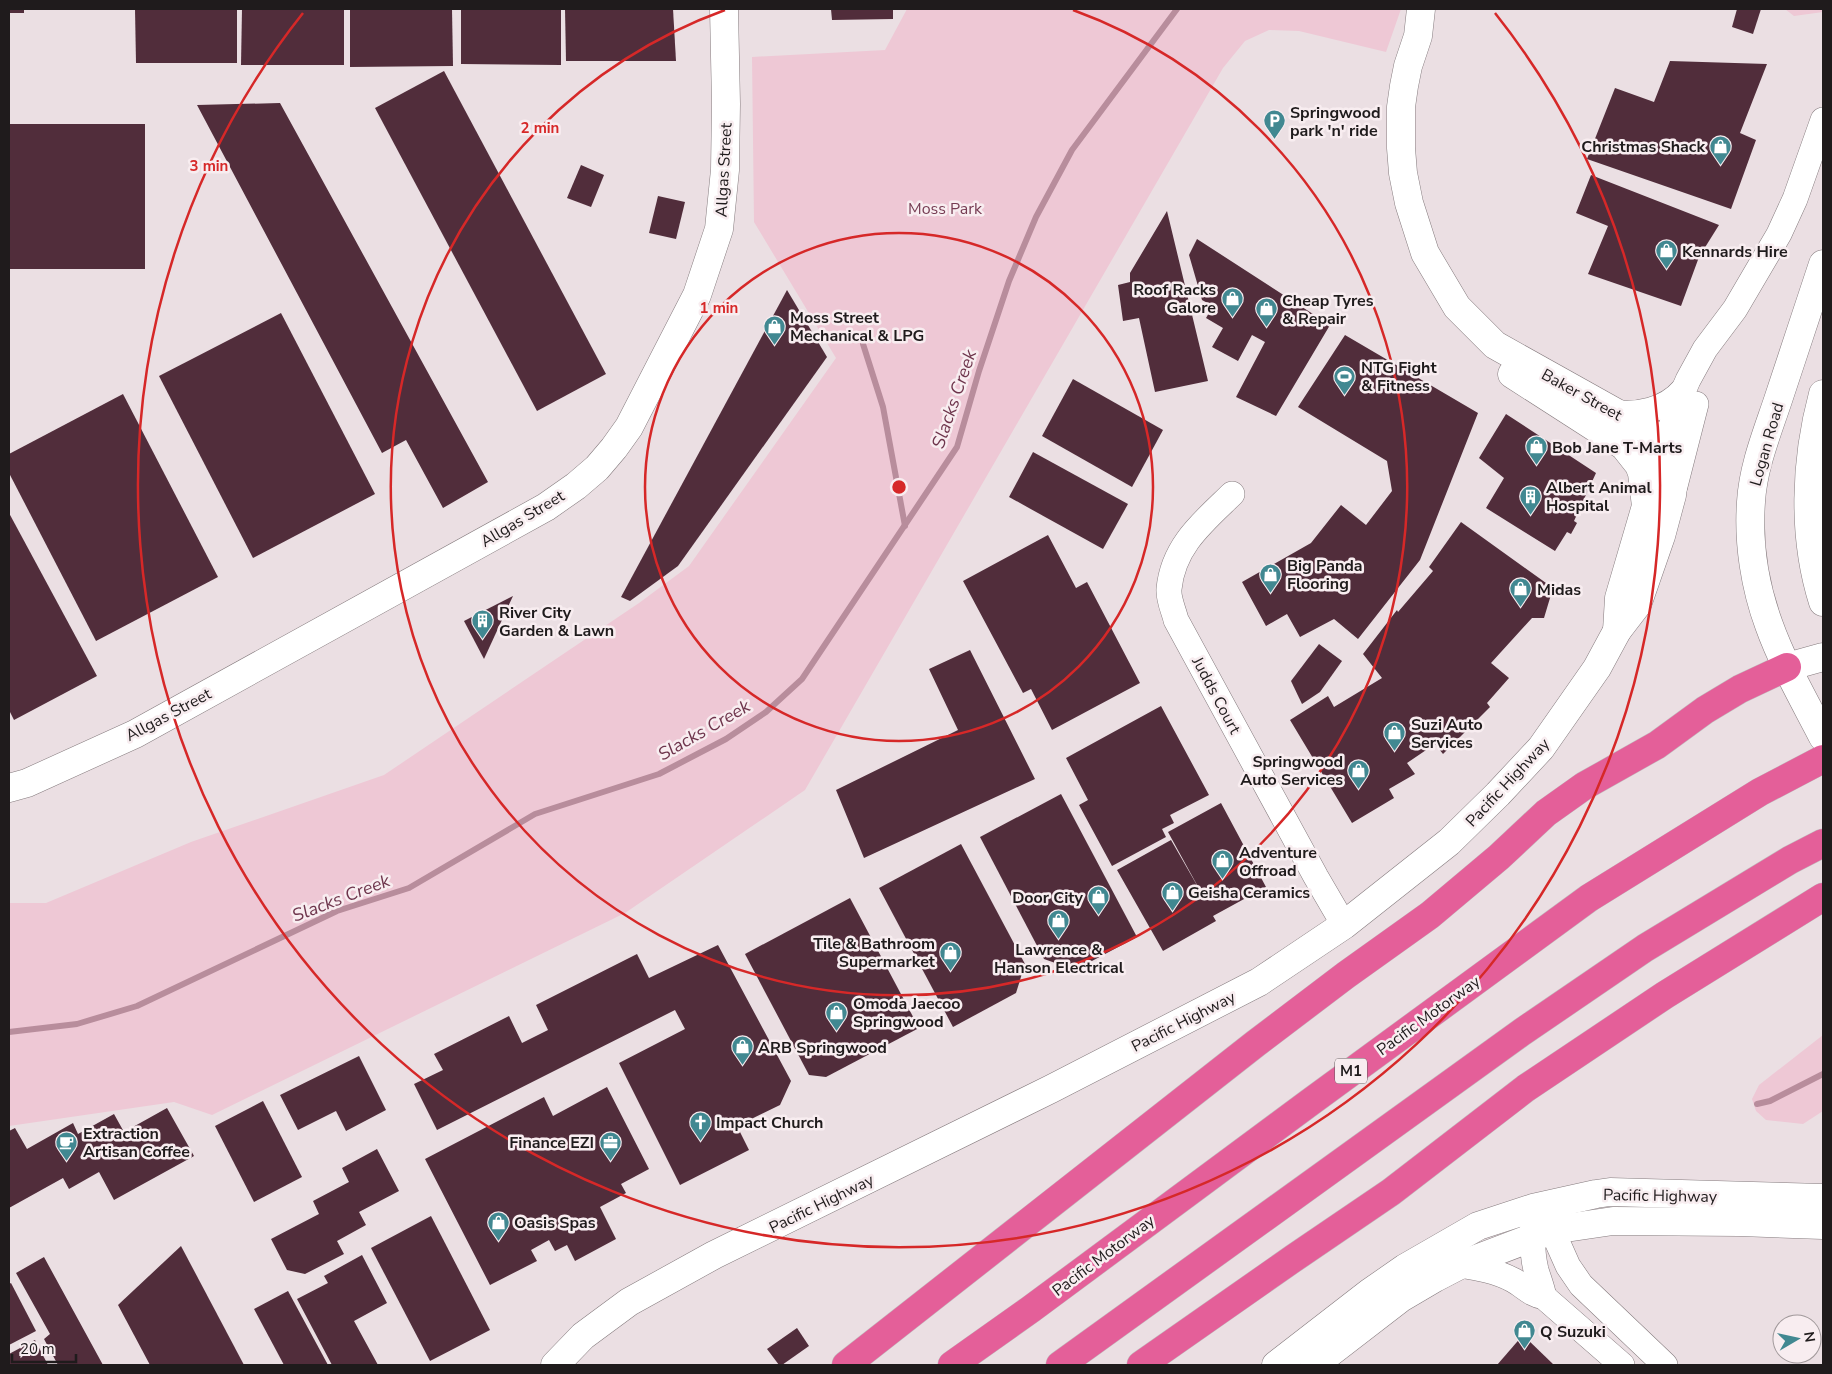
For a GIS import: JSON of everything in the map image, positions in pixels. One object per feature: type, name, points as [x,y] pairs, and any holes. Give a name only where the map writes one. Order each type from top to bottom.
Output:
[{"type":"highway","points":[[846,1365],[1255,1044],[1346,975],[1430,915],[1499,857],[1546,813],[1584,786],[1657,745],[1705,710],[1733,693],[1787,667]]},
{"type":"highway","name":"Pacific Motorway","points":[[952,1365],[1031,1309],[1293,1114],[1589,898],[1760,792],[1823,759]]},
{"type":"highway","points":[[1060,1365],[1522,1032],[1645,948],[1790,860],[1823,843]]},
{"type":"highway","points":[[1142,1365],[1392,1192],[1526,1088],[1665,995],[1819,900]]},
{"type":"street","name":"Allgas Street","points":[[9,788],[27,783],[134,734],[546,507],[576,486],[597,468],[629,427],[694,303],[719,230],[726,141],[724,9]]},
{"type":"street","name":"Baker Street","points":[[1420,9],[1418,36],[1408,66],[1401,116],[1400,148],[1409,203],[1425,253],[1457,307],[1495,345],[1650,433],[1665,455],[1645,457],[1624,446],[1518,379],[1507,370],[1495,345]]},
{"type":"street","name":"Baker Street","points":[[1418,36],[1440,9]]},
{"type":"street","points":[[1662,506],[1674,478],[1665,455],[1693,380],[1713,337],[1735,309],[1789,214],[1805,175],[1823,120]]},
{"type":"street","name":"Logan Road","points":[[1823,264],[1761,452],[1751,501],[1751,537],[1758,585],[1769,624],[1787,667],[1823,737]]},
{"type":"street","points":[[1612,412],[1632,414],[1648,411],[1667,403],[1693,380]]},
{"type":"street","points":[[1662,506],[1687,433],[1693,380]]},
{"type":"street","points":[[1823,394],[1811,459],[1809,500],[1811,548],[1823,602]]},
{"type":"street","points":[[1665,455],[1680,450],[1687,433]]},
{"type":"street","name":"Baker Street","points":[[1624,446],[1633,456],[1662,506]]},
{"type":"street","name":"Judds Court","points":[[1232,494],[1190,536],[1175,563],[1168,591],[1180,628],[1344,925]]},
{"type":"street","name":"Pacific Highway","points":[[555,1365],[583,1336],[637,1298],[714,1255],[1051,1089],[1259,982],[1344,925],[1449,842],[1526,766],[1556,729],[1598,668],[1617,631],[1637,605],[1655,556],[1662,506]]},
{"type":"street","points":[[1787,667],[1823,657]]},
{"type":"street","name":"Pacific Highway","points":[[1276,1365],[1369,1293],[1405,1268],[1478,1226],[1533,1208],[1610,1192],[1823,1198]]},
{"type":"street","points":[[1533,1208],[1542,1234],[1581,1285],[1665,1365]]},
{"type":"street","name":"Pacific Highway","points":[[1314,1365],[1401,1298],[1460,1265],[1542,1234],[1613,1221],[1823,1225]]},
{"type":"street","points":[[1542,1234],[1535,1266],[1542,1284],[1544,1297]]},
{"type":"street","points":[[1460,1265],[1494,1271],[1514,1280],[1536,1296],[1544,1297],[1622,1365]]},
{"type":"green space","name":"Moss Park","points":[[907,9],[1401,9],[1386,52],[1299,31],[1269,30],[1245,41],[1223,68],[805,790],[625,913],[212,1115],[174,1102],[9,1126],[9,903],[46,903],[191,842],[384,775],[639,603],[689,566],[836,358],[754,222],[752,57],[885,50]]},
{"type":"green space","points":[[1785,9],[1823,9],[1823,12],[1794,16]]},
{"type":"green space","points":[[1823,1035],[1823,1111],[1803,1124],[1766,1120],[1756,1111],[1752,1099],[1759,1085]]},
{"type":"building","points":[[9,9],[24,9],[24,13],[9,13]]},
{"type":"building","points":[[135,9],[237,9],[237,63],[136,63]]},
{"type":"building","points":[[242,9],[344,9],[344,65],[241,65]]},
{"type":"building","points":[[350,9],[452,9],[453,66],[350,67]]},
{"type":"building","points":[[461,9],[561,9],[561,65],[461,64]]},
{"type":"building","points":[[565,9],[673,9],[676,61],[566,61]]},
{"type":"building","points":[[831,9],[893,9],[893,19],[832,20]]},
{"type":"building","points":[[1737,9],[1761,9],[1753,34],[1732,27]]},
{"type":"building","points":[[1670,61],[1767,64],[1740,133],[1756,140],[1731,209],[1587,159],[1615,88],[1654,102]]},
{"type":"building","points":[[444,71],[606,374],[537,411],[375,108]]},
{"type":"building","points":[[280,103],[488,482],[443,508],[406,440],[382,453],[197,105]]},
{"type":"building","points":[[9,124],[145,124],[145,269],[9,269]]},
{"type":"building","points":[[581,165],[604,175],[591,207],[567,198]]},
{"type":"building","points":[[1591,175],[1719,225],[1699,257],[1681,306],[1588,274],[1608,226],[1576,213]]},
{"type":"building","points":[[658,196],[685,202],[676,239],[649,233]]},
{"type":"building","points":[[1167,211],[1208,381],[1155,392],[1139,318],[1123,321],[1118,285],[1130,282],[1130,273]]},
{"type":"building","points":[[1197,239],[1330,325],[1276,416],[1236,397],[1265,342],[1252,335],[1238,361],[1212,347],[1223,328],[1206,318],[1213,306],[1202,300],[1189,255]]},
{"type":"building","points":[[787,290],[827,357],[678,566],[630,601],[621,597]]},
{"type":"building","points":[[281,313],[375,494],[253,558],[159,376]]},
{"type":"building","points":[[1345,335],[1478,413],[1420,560],[1358,639],[1334,619],[1300,637],[1287,614],[1266,626],[1242,582],[1311,543],[1341,505],[1366,525],[1392,491],[1387,461],[1298,407]]},
{"type":"building","points":[[1073,379],[1163,430],[1132,487],[1042,436]]},
{"type":"building","points":[[123,394],[218,577],[96,641],[9,473],[9,454]]},
{"type":"building","name":"Bob Jane T-Marts","points":[[1506,414],[1596,473],[1574,521],[1577,523],[1571,534],[1567,532],[1555,551],[1486,508],[1504,478],[1479,458]]},
{"type":"building","points":[[1033,452],[1128,504],[1103,549],[1009,497]]},
{"type":"building","points":[[9,513],[97,676],[14,720],[9,710]]},
{"type":"building","points":[[1461,522],[1553,588],[1544,618],[1532,618],[1491,663],[1509,678],[1487,703],[1490,707],[1443,754],[1435,744],[1407,763],[1415,774],[1389,789],[1394,798],[1352,823],[1290,720],[1328,696],[1334,707],[1382,678],[1363,654],[1397,610],[1398,612],[1433,571],[1429,567]]},
{"type":"building","points":[[1048,535],[1076,588],[1087,582],[1140,683],[1052,730],[1031,689],[1023,693],[963,581]]},
{"type":"building","name":"River City Garden & Lawn","points":[[513,596],[484,659],[464,621]]},
{"type":"building","points":[[1319,644],[1342,661],[1320,692],[1302,704],[1291,681]]},
{"type":"building","points":[[970,650],[1035,779],[864,858],[836,790],[958,730],[929,669]]},
{"type":"building","points":[[1161,706],[1209,795],[1170,815],[1174,823],[1162,829],[1166,837],[1112,866],[1079,805],[1088,800],[1066,758]]},
{"type":"building","points":[[1061,794],[1137,937],[1075,970],[1044,959],[980,837]]},
{"type":"building","points":[[1221,803],[1266,887],[1213,916],[1216,921],[1163,951],[1117,870],[1171,840],[1202,894],[1168,832]]},
{"type":"building","points":[[961,844],[1025,964],[1016,993],[953,1027],[879,888]]},
{"type":"building","points":[[850,898],[919,1028],[826,1077],[809,1075],[745,954]]},
{"type":"building","points":[[718,945],[791,1081],[780,1105],[737,1126],[749,1150],[680,1185],[619,1063],[685,1029],[675,1010],[437,1130],[414,1084],[443,1070],[434,1054],[509,1016],[522,1043],[548,1030],[536,1005],[637,954],[649,978]]},
{"type":"building","points":[[359,1056],[386,1110],[346,1131],[336,1111],[298,1130],[280,1095]]},
{"type":"building","points":[[607,1087],[649,1169],[621,1184],[626,1193],[600,1207],[616,1239],[575,1261],[567,1245],[555,1251],[549,1240],[531,1250],[537,1261],[490,1285],[425,1159],[544,1097],[553,1116]]},
{"type":"building","points":[[263,1101],[302,1177],[254,1202],[215,1126]]},
{"type":"building","points":[[167,1108],[194,1156],[114,1200],[99,1172],[69,1189],[63,1178],[9,1208],[9,1131],[15,1128],[27,1149],[73,1123],[78,1134],[114,1114],[124,1132]]},
{"type":"building","points":[[377,1149],[399,1191],[359,1212],[366,1225],[337,1241],[344,1254],[305,1274],[287,1270],[271,1239],[319,1214],[313,1201],[349,1182],[342,1168]]},
{"type":"building","points":[[431,1216],[490,1330],[430,1361],[371,1248]]},
{"type":"building","points":[[181,1246],[244,1365],[150,1365],[118,1305]]},
{"type":"building","points":[[362,1255],[387,1303],[354,1321],[378,1365],[332,1365],[297,1299],[328,1283],[324,1276]]},
{"type":"building","points":[[44,1257],[103,1365],[58,1365],[44,1339],[50,1334],[16,1273]]},
{"type":"building","points":[[11,1283],[36,1331],[9,1345],[9,1284]]},
{"type":"building","points":[[288,1291],[328,1365],[284,1365],[254,1309]]},
{"type":"building","points":[[797,1328],[809,1346],[782,1365],[779,1365],[767,1349]]},
{"type":"building","name":"Q Suzuki","points":[[1523,1335],[1554,1365],[1497,1365]]},
{"type":"building","points":[[35,1340],[48,1365],[9,1365],[9,1354]]},
{"type":"waterway","name":"Slacks Creek","points":[[9,1032],[77,1024],[137,1006],[337,911],[409,888],[535,814],[659,774],[726,739],[766,712],[802,679],[957,447],[979,371],[1009,281],[1036,217],[1072,150],[1177,9]]},
{"type":"waterway","points":[[863,344],[883,407],[905,526]]},
{"type":"waterway","points":[[1757,1104],[1770,1101],[1823,1074]]},
{"type":"place","name":"Springwood park 'n' ride","points":[[1274,140]]},
{"type":"place","name":"Christmas Shack","points":[[1721,165]]},
{"type":"place","name":"Kennards Hire","points":[[1666,270]]},
{"type":"place","name":"Roof Racks Galore","points":[[1232,317]]},
{"type":"place","name":"Cheap Tyres & Repair","points":[[1266,328]]},
{"type":"place","name":"Moss Street Mechanical & LPG","points":[[774,345]]},
{"type":"place","name":"NTG Fight & Fitness","points":[[1345,395]]},
{"type":"place","name":"Bob Jane T-Marts","points":[[1536,466]]},
{"type":"place","name":"Albert Animal Hospital","points":[[1530,515]]},
{"type":"place","name":"Big Panda Flooring","points":[[1271,593]]},
{"type":"place","name":"Midas","points":[[1521,608]]},
{"type":"place","name":"River City Garden & Lawn","points":[[483,640]]},
{"type":"place","name":"Suzi Auto Services","points":[[1395,752]]},
{"type":"place","name":"Springwood Auto Services","points":[[1359,789]]},
{"type":"place","name":"Adventure Offroad","points":[[1223,880]]},
{"type":"place","name":"Geisha Ceramics","points":[[1172,911]]},
{"type":"place","name":"Door City","points":[[1099,916]]},
{"type":"place","name":"Lawrence & Hanson Electrical","points":[[1059,939]]},
{"type":"place","name":"Tile & Bathroom Supermarket","points":[[951,971]]},
{"type":"place","name":"Omoda Jaecoo Springwood","points":[[837,1031]]},
{"type":"place","name":"ARB Springwood","points":[[742,1066]]},
{"type":"place","name":"Impact Church","points":[[700,1141]]},
{"type":"place","name":"Extraction Artisan Coffee","points":[[67,1161]]},
{"type":"place","name":"Finance EZI","points":[[610,1161]]},
{"type":"place","name":"Oasis Spas","points":[[498,1241]]},
{"type":"place","name":"Q Suzuki","points":[[1524,1350]]}]
